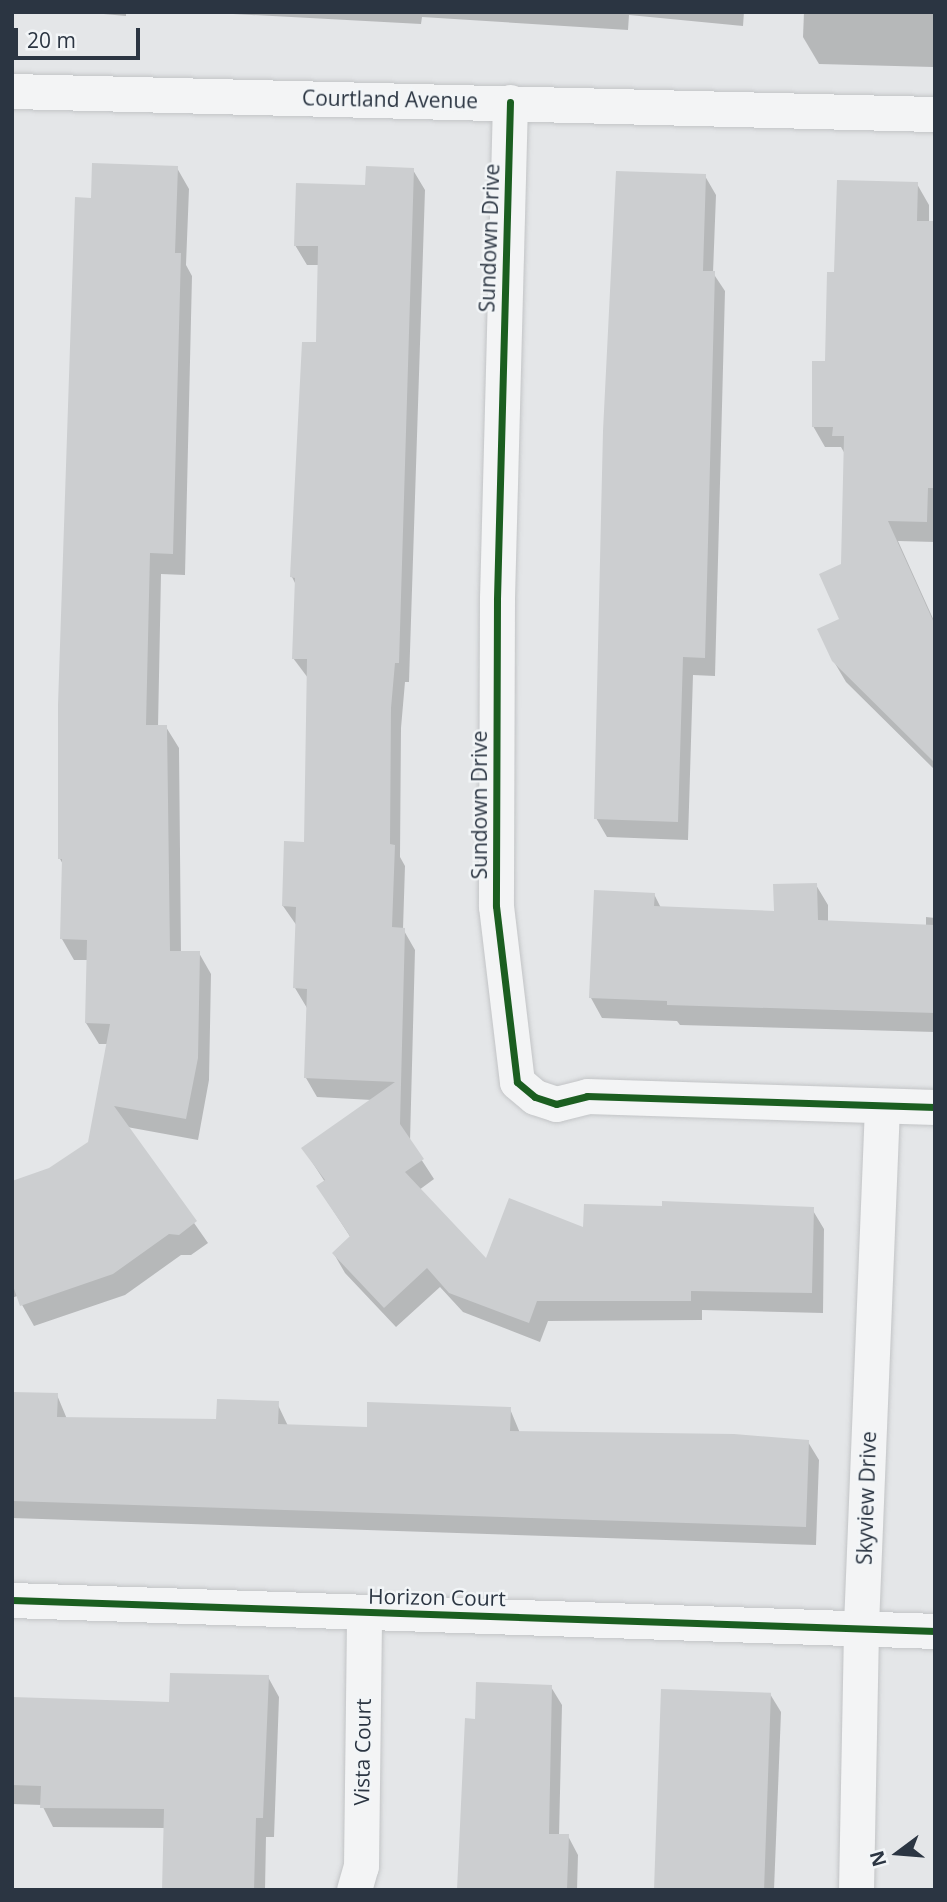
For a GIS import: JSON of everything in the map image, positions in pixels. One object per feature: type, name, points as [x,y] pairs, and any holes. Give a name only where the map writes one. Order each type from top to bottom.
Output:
[{"type":"street","name":"Courtland Avenue","points":[[12,91],[935,114]]},
{"type":"street","name":"Sundown Drive","points":[[510,102],[497,600],[496,906],[517,1082],[535,1097],[556,1104],[587,1096],[935,1107]]},
{"type":"street","name":"Skyview Drive","points":[[856,1890],[861,1625],[882,1106]]},
{"type":"street","name":"Horizon Court","points":[[12,1600],[364,1613],[861,1625],[935,1631]]},
{"type":"street","name":"Vista Court","points":[[354,1890],[361,1866],[364,1613]]},
{"type":"building","points":[[92,163],[178,166],[175,253],[181,253],[173,554],[150,553],[146,725],[167,725],[170,951],[200,951],[198,1058],[186,1119],[114,1106],[197,1221],[179,1235],[169,1234],[113,1274],[20,1306],[12,1283],[12,1181],[49,1168],[88,1142],[110,1024],[85,1023],[87,940],[60,939],[62,859],[58,859],[58,705],[75,197],[91,198]]},
{"type":"building","points":[[366,166],[414,168],[399,663],[395,663],[391,708],[390,844],[395,845],[392,927],[405,928],[400,1124],[424,1159],[405,1172],[486,1258],[509,1198],[583,1227],[584,1204],[662,1206],[662,1201],[814,1207],[812,1293],[691,1291],[691,1301],[537,1301],[529,1323],[449,1293],[427,1268],[384,1308],[332,1253],[350,1236],[316,1186],[325,1180],[301,1148],[395,1082],[304,1078],[307,989],[293,988],[296,907],[282,906],[284,841],[304,842],[307,659],[292,659],[295,578],[290,577],[302,342],[316,342],[318,246],[294,246],[296,183],[365,185]]},
{"type":"building","points":[[616,171],[706,174],[703,271],[715,271],[705,658],[683,657],[678,822],[594,819],[603,431]]},
{"type":"building","points":[[837,180],[918,182],[917,221],[934,221],[935,488],[928,488],[927,522],[888,521],[935,625],[935,763],[832,661],[817,629],[839,619],[819,574],[841,564],[844,436],[832,436],[833,427],[812,427],[812,361],[825,361],[827,272],[834,272]]},
{"type":"building","points":[[817,883],[818,920],[935,925],[935,1013],[667,1005],[667,1001],[589,998],[594,890],[655,893],[654,906],[774,911],[773,884]]},
{"type":"building","points":[[12,1392],[58,1393],[57,1417],[216,1419],[217,1399],[279,1401],[278,1424],[367,1427],[367,1402],[511,1407],[510,1431],[734,1434],[809,1440],[806,1527],[12,1501]]},
{"type":"building","points":[[170,1673],[269,1675],[263,1818],[256,1818],[254,1890],[162,1890],[164,1809],[40,1808],[41,1786],[12,1785],[12,1697],[169,1702]]},
{"type":"building","points":[[476,1682],[552,1685],[549,1834],[569,1834],[567,1890],[457,1890],[465,1718],[475,1719]]},
{"type":"building","points":[[661,1689],[771,1693],[764,1890],[654,1890]]},
{"type":"cycle path","points":[[510,102],[497,600],[496,906],[517,1082],[535,1097],[556,1104],[587,1096],[935,1107]]},
{"type":"cycle path","points":[[12,1600],[935,1631]]}]
